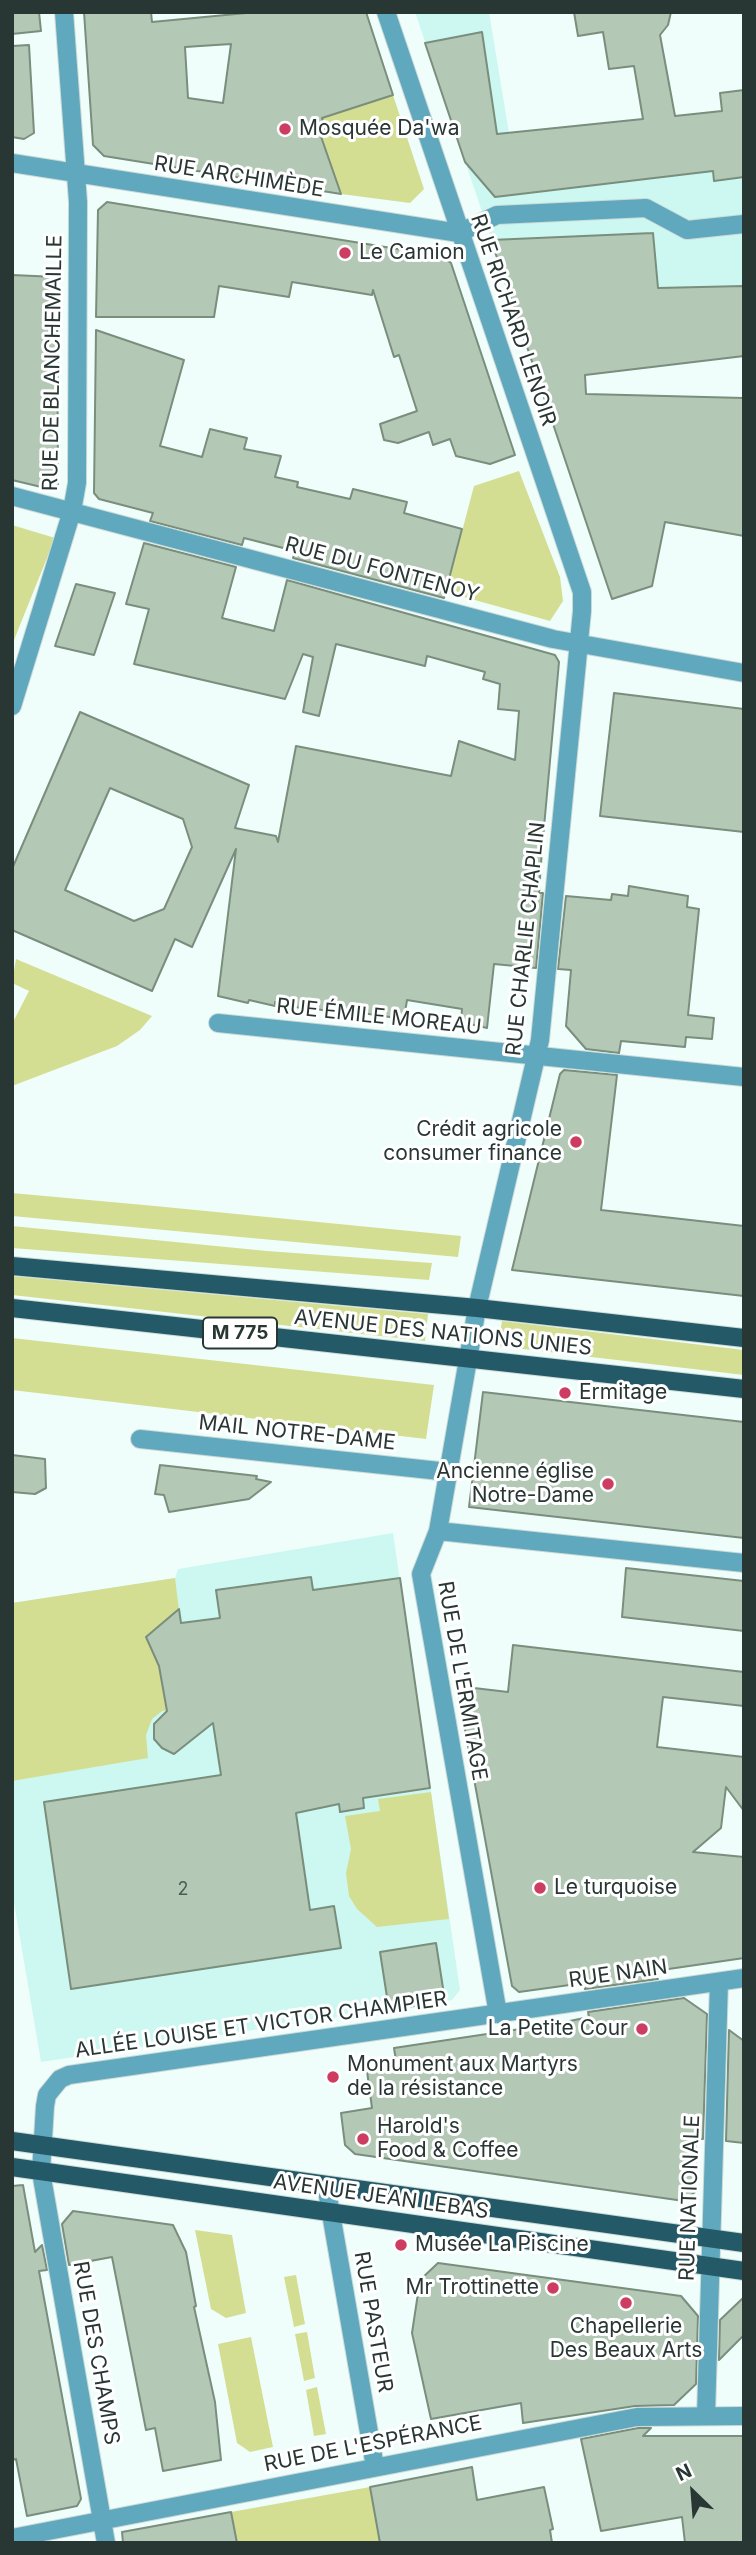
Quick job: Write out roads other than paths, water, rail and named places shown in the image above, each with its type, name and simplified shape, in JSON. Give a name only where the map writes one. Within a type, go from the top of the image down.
[{"type":"main road","name":"AVENUE DES NATIONS UNIES","points":[[12,1266],[477,1308],[744,1338]]},
{"type":"main road","name":"AVENUE DES NATIONS UNIES","points":[[12,1308],[744,1389]]},
{"type":"main road","name":"AVENUE JEAN LEBAS","points":[[12,2141],[744,2243]]},
{"type":"main road","name":"AVENUE JEAN LEBAS","points":[[12,2167],[744,2271]]},
{"type":"street","name":"RUE DE BLANCHEMAILLE","points":[[12,706],[72,511],[77,483],[76,175],[64,12]]},
{"type":"street","name":"RUE RICHARD LENOIR","points":[[386,12],[459,233],[578,574],[582,611],[579,644]]},
{"type":"street","name":"RUE ARCHIMÈDE","points":[[12,163],[459,233]]},
{"type":"street","points":[[459,233],[497,215],[646,208],[687,230],[744,224]]},
{"type":"street","name":"RUE DU FONTENOY","points":[[12,496],[579,644],[744,673]]},
{"type":"street","name":"RUE CHARLIE CHAPLIN","points":[[467,1358],[537,1057],[579,644]]},
{"type":"street","name":"RUE ÉMILE MOREAU","points":[[218,1023],[744,1077]]},
{"type":"street","name":"RUE DE L'ERMITAGE","points":[[467,1358],[439,1531],[421,1574],[421,1590],[498,2014]]},
{"type":"street","name":"MAIL NOTRE-DAME","points":[[140,1439],[449,1472]]},
{"type":"street","points":[[439,1531],[744,1563]]},
{"type":"street","name":"RUE NAIN","points":[[498,2014],[744,1978]]},
{"type":"street","name":"RUE NATIONALE","points":[[706,2415],[719,1982]]},
{"type":"street","name":"ALLÉE LOUISE ET VICTOR CHAMPIER","points":[[41,2172],[47,2095],[60,2079],[69,2075],[498,2014]]},
{"type":"street","name":"RUE DES CHAMPS","points":[[41,2172],[106,2543]]},
{"type":"street","name":"RUE PASTEUR","points":[[326,2185],[375,2467]]},
{"type":"street","name":"RUE DE L'ESPÉRANCE","points":[[12,2538],[637,2417],[744,2416]]},
{"type":"place","name":"Mosquée Da'wa","points":[[285,129]]},
{"type":"place","name":"Le Camion","points":[[345,253]]},
{"type":"place","name":"Crédit agricole consumer finance","points":[[576,1142]]},
{"type":"place","name":"Ermitage","points":[[565,1393]]},
{"type":"place","name":"Ancienne église Notre-Dame","points":[[608,1484]]},
{"type":"place","name":"Le turquoise","points":[[540,1888]]},
{"type":"place","name":"La Petite Cour","points":[[642,2029]]},
{"type":"place","name":"Monument aux Martyrs de la résistance","points":[[333,2077]]},
{"type":"place","name":"Harold's Food & Coffee","points":[[363,2139]]},
{"type":"place","name":"Musée La Piscine","points":[[401,2245]]},
{"type":"place","name":"Mr Trottinette","points":[[553,2288]]},
{"type":"place","name":"Chapellerie Des Beaux Arts","points":[[626,2303]]}]
